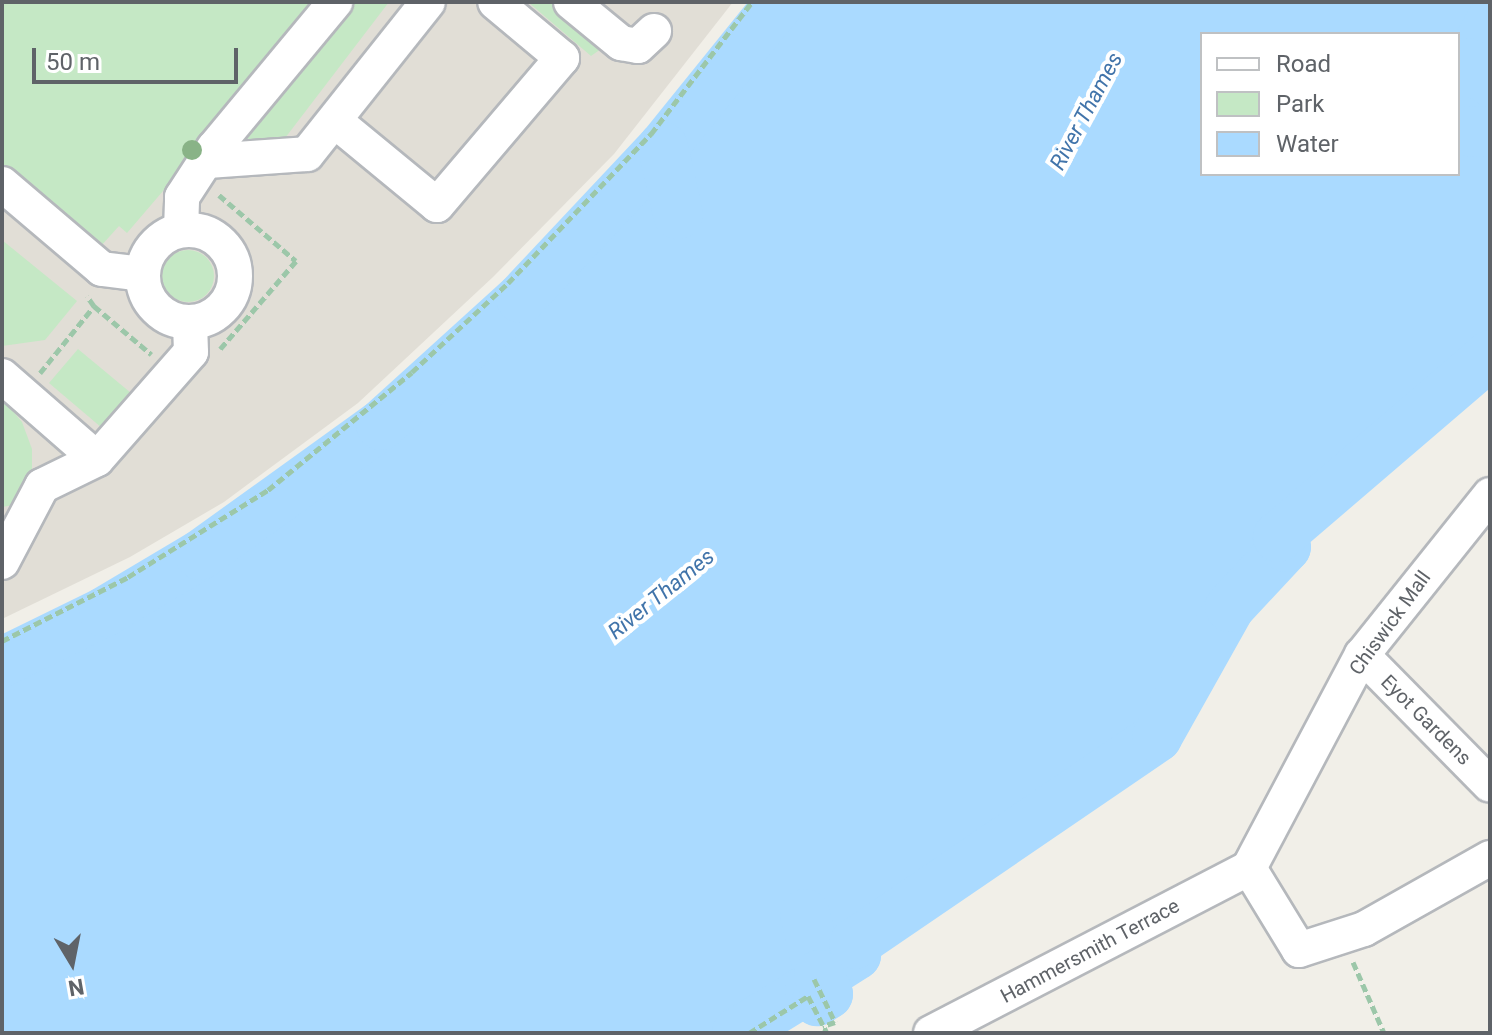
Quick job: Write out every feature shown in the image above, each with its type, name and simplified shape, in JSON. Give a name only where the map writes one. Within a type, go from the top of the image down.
[{"type":"street","points":[[181,230],[182,197],[207,161],[335,2]]},
{"type":"street","points":[[207,161],[307,154],[428,2]]},
{"type":"street","points":[[335,121],[437,205],[562,58],[495,2]]},
{"type":"street","points":[[571,2],[621,43],[638,46],[654,31]]},
{"type":"street","points":[[2,184],[102,269],[142,274]]},
{"type":"street","points":[[196,229],[223,243],[236,270],[234,286],[219,312],[190,322],[175,320],[150,303],[142,274],[153,245],[181,230],[196,229]]},
{"type":"street","points":[[2,562],[42,486],[97,459],[191,352],[190,322]]},
{"type":"street","points":[[2,376],[97,459]]},
{"type":"street","name":"Chiswick Mall","points":[[1249,868],[1280,817],[1362,655],[1490,495]]},
{"type":"street","name":"Eyot Gardens","points":[[1362,655],[1490,785]]},
{"type":"street","points":[[1249,868],[1299,950],[1333,942],[1490,858]]},
{"type":"street","name":"Hammersmith Terrace","points":[[931,1033],[1249,868]]},
{"type":"path","points":[[2,641],[128,577],[268,490],[412,372],[508,283],[651,134],[752,2]]},
{"type":"path","points":[[36,378],[94,306],[80,285]]},
{"type":"path","points":[[1333,942],[1384,1033]]},
{"type":"path","points":[[814,979],[835,1022],[823,1026]]},
{"type":"path","points":[[749,1033],[808,996],[827,1033]]},
{"type":"shaded area","points":[[2,2],[733,2],[614,154],[493,277],[358,403],[224,502],[130,557],[2,619]]},
{"type":"green space","points":[[2,2],[325,2],[127,233],[119,226],[100,247],[2,168]]},
{"type":"green space","points":[[343,2],[389,2],[279,146],[221,149]]},
{"type":"green space","points":[[528,2],[557,2],[608,44],[591,56]]},
{"type":"green space","points":[[1490,23],[1490,132],[1466,131],[1461,103],[1468,63]]},
{"type":"green space","points":[[2,240],[77,301],[45,340],[2,346]]},
{"type":"green space","points":[[188,250],[206,258],[214,276],[206,294],[188,302],[170,294],[162,276],[170,258]]},
{"type":"green space","points":[[78,349],[131,393],[102,428],[49,383]]},
{"type":"green space","points":[[2,398],[22,422],[32,449],[32,483],[14,505],[2,507]]},
{"type":"water","name":"River Thames","points":[[780,2],[1490,2],[1490,23],[1468,63],[1461,121],[1466,131],[1490,132],[1490,355],[1278,537],[1286,547],[1230,607],[1157,737],[855,944],[856,955],[820,978],[828,994],[817,1001],[810,988],[737,1033],[2,1033],[2,662],[104,612],[200,555],[295,490],[436,380],[663,147]]},
{"type":"waterway","points":[[670,180],[663,147],[780,2]]},
{"type":"waterway","points":[[1490,23],[1468,63],[1461,121],[1466,131],[1490,132]]},
{"type":"waterway","points":[[2,662],[104,612],[200,555],[381,425],[521,298],[663,147],[678,214]]},
{"type":"waterway","points":[[805,914],[820,978],[856,955],[854,944],[1157,737],[1230,607],[1286,547],[1278,537],[1490,355]]},
{"type":"waterway","points":[[737,1033],[810,988],[817,1001],[828,994],[819,975]]}]
